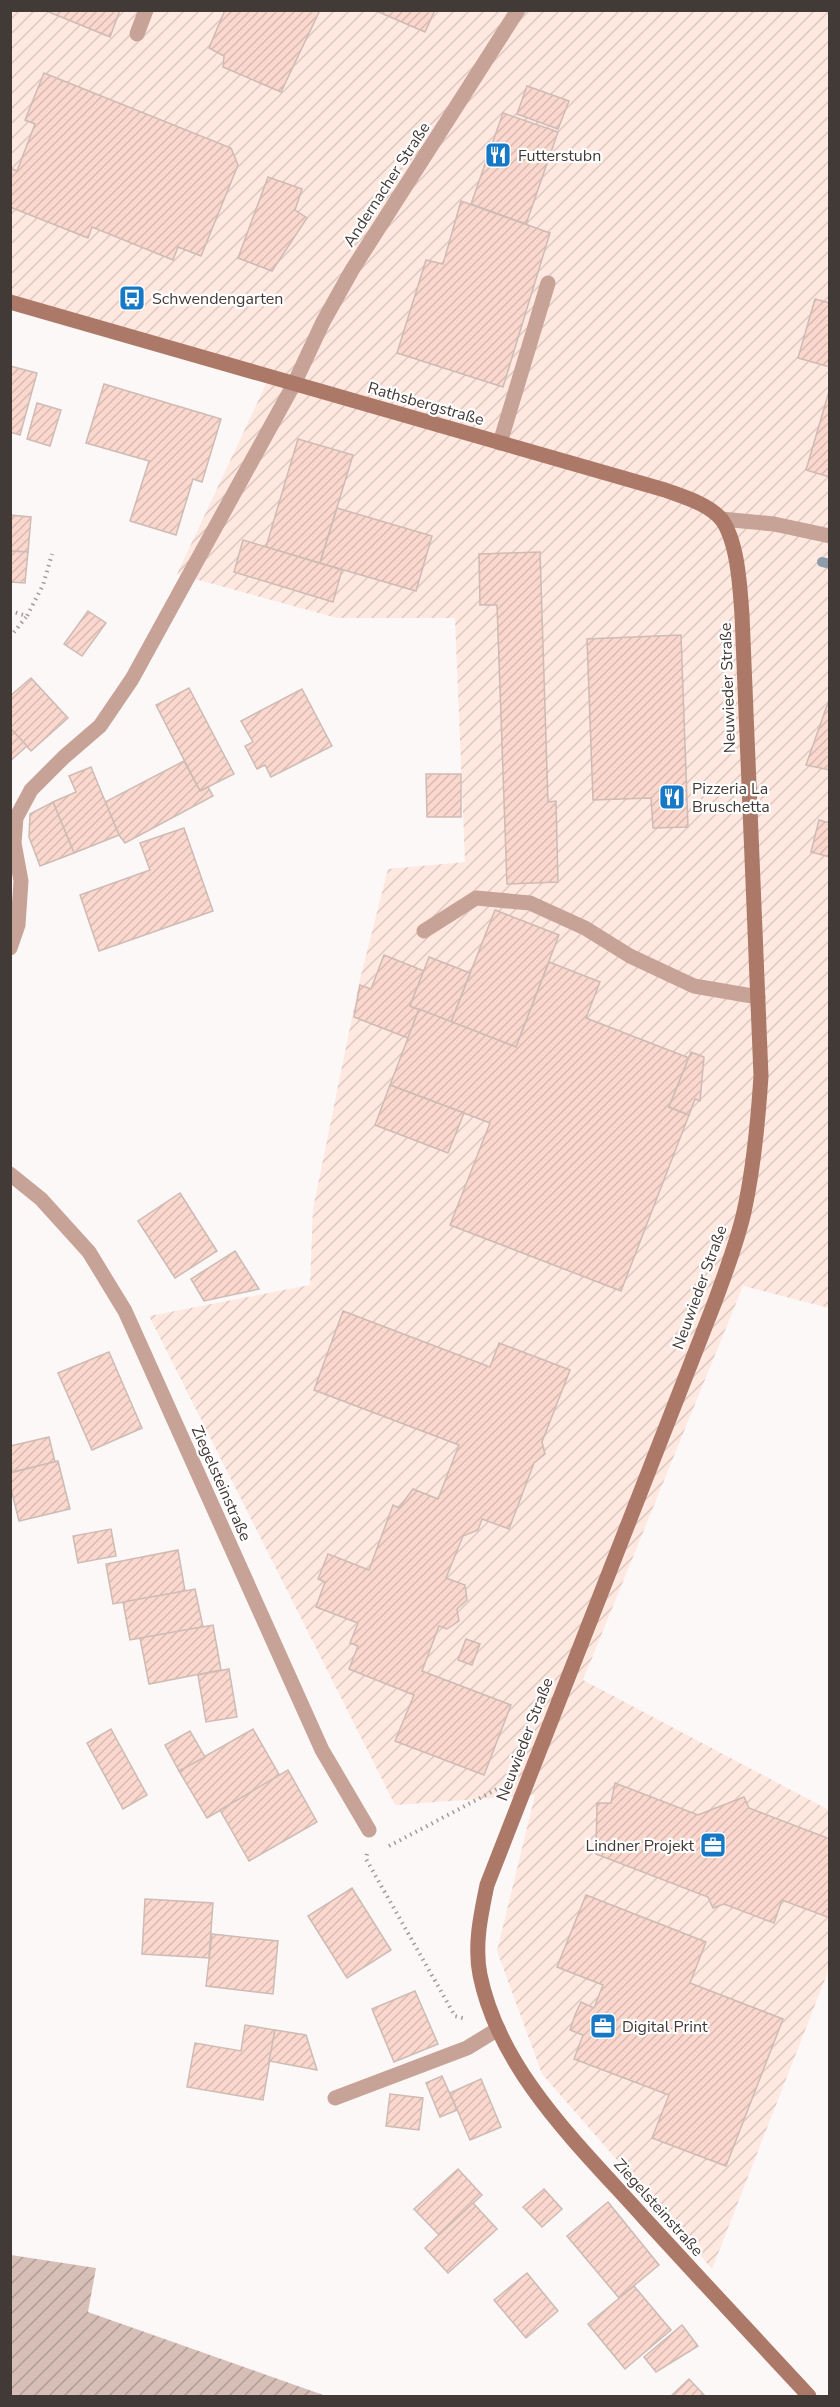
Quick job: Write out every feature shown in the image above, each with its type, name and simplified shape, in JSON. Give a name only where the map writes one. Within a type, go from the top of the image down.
[{"type":"street","points":[[137,34],[146,10]]},
{"type":"street","name":"Andernacher Straße","points":[[294,384],[323,322],[352,270],[518,10]]},
{"type":"street","points":[[500,443],[549,283]]},
{"type":"street","name":"Rathsbergstraße","points":[[10,302],[684,496],[702,504],[721,519]]},
{"type":"street","points":[[10,948],[18,925],[21,881],[14,843],[16,818],[31,790],[100,726],[132,679],[294,384]]},
{"type":"street","points":[[721,519],[774,524],[830,536]]},
{"type":"street","name":"Neuwieder Straße","points":[[498,2029],[480,1974],[478,1933],[487,1885],[714,1304],[738,1234],[752,1174],[758,1132],[761,1076],[742,615],[733,551],[721,519]]},
{"type":"street","points":[[424,931],[476,898],[530,903],[585,928],[630,956],[694,986],[758,997]]},
{"type":"street","name":"Ziegelsteinstraße","points":[[10,1174],[41,1199],[89,1252],[125,1311],[322,1750],[369,1830]]},
{"type":"street","points":[[335,2098],[467,2048],[498,2029]]},
{"type":"street","name":"Ziegelsteinstraße","points":[[498,2029],[543,2103],[809,2397]]},
{"type":"path","points":[[10,637],[27,616],[43,585],[52,554]]},
{"type":"path","points":[[10,611],[27,616]]},
{"type":"path","points":[[385,1848],[496,1787],[523,1793]]},
{"type":"path","points":[[369,1830],[366,1859],[455,2016],[498,2029]]},
{"type":"path","points":[[366,1859],[376,1854]]},
{"type":"shaded area","points":[[10,11],[829,11],[829,1308],[743,1286],[583,1680],[829,1810],[829,1969],[712,2269],[542,2074],[497,1951],[535,1795],[395,1805],[149,1316],[310,1285],[313,1209],[359,983],[388,869],[465,862],[455,618],[337,618],[177,574],[267,382],[11,309]]},
{"type":"shaded area","points":[[11,2255],[96,2268],[88,2312],[326,2396],[11,2396]]},
{"type":"building","points":[[44,10],[120,10],[110,37]]},
{"type":"building","points":[[225,10],[320,10],[281,92],[223,67],[224,56],[209,48]]},
{"type":"building","points":[[374,10],[435,10],[425,32]]},
{"type":"building","points":[[44,73],[231,148],[238,165],[201,256],[178,247],[173,260],[92,227],[88,238],[10,207],[10,168],[17,171],[35,124],[25,120]]},
{"type":"building","points":[[527,86],[569,101],[558,129],[517,114]]},
{"type":"building","points":[[503,113],[558,132],[526,224],[471,204]]},
{"type":"building","points":[[268,177],[302,189],[295,210],[307,218],[272,271],[238,258]]},
{"type":"building","points":[[461,201],[550,233],[503,387],[397,353],[426,260],[443,264]]},
{"type":"building","points":[[815,299],[830,303],[830,367],[798,358]]},
{"type":"building","points":[[10,366],[37,373],[20,435],[10,432]]},
{"type":"building","points":[[104,384],[221,419],[202,482],[193,479],[176,535],[130,521],[149,461],[86,443]]},
{"type":"building","points":[[830,388],[830,477],[806,470]]},
{"type":"building","points":[[37,403],[61,410],[50,446],[27,439]]},
{"type":"building","points":[[298,439],[353,455],[320,563],[266,547]]},
{"type":"building","points":[[337,508],[432,536],[416,591],[320,563]]},
{"type":"building","points":[[10,515],[31,517],[28,552],[10,551]]},
{"type":"building","points":[[243,540],[342,570],[333,602],[234,572]]},
{"type":"building","points":[[10,551],[28,552],[25,583],[10,582]]},
{"type":"building","points":[[540,552],[548,802],[556,801],[558,882],[507,884],[497,605],[480,605],[479,554]]},
{"type":"building","points":[[88,611],[106,623],[82,656],[64,644]]},
{"type":"building","points":[[681,635],[688,827],[653,828],[651,798],[593,800],[587,639]]},
{"type":"building","points":[[31,678],[68,718],[31,751],[10,728],[10,696]]},
{"type":"building","points":[[189,688],[234,774],[200,791],[156,705]]},
{"type":"building","points":[[302,689],[332,746],[271,777],[265,765],[257,769],[245,746],[253,742],[241,721]]},
{"type":"building","points":[[830,697],[830,770],[806,765]]},
{"type":"building","points":[[10,728],[27,746],[10,761]]},
{"type":"building","points":[[184,761],[200,791],[208,787],[213,796],[125,843],[119,835],[105,802]]},
{"type":"building","points":[[91,767],[119,835],[74,853],[53,802],[76,792],[69,776]]},
{"type":"building","points":[[426,774],[461,774],[461,817],[427,817]]},
{"type":"building","points":[[53,802],[74,853],[40,866],[29,837],[30,814]]},
{"type":"building","points":[[819,820],[830,823],[830,857],[811,852]]},
{"type":"building","points":[[184,828],[213,911],[99,951],[80,895],[150,870],[140,843]]},
{"type":"building","points":[[495,910],[559,935],[516,1047],[451,1022]]},
{"type":"building","points":[[384,955],[424,971],[410,1006],[419,1009],[408,1038],[354,1017],[360,985],[371,989]]},
{"type":"building","points":[[429,957],[470,973],[451,1022],[410,1006]]},
{"type":"building","points":[[549,962],[600,982],[586,1018],[689,1058],[669,1107],[689,1115],[621,1291],[450,1225],[490,1123],[390,1085],[419,1009],[516,1047]]},
{"type":"building","points":[[691,1052],[704,1057],[700,1101],[695,1099],[689,1115],[669,1107]]},
{"type":"building","points":[[390,1085],[464,1113],[448,1153],[375,1125]]},
{"type":"building","points":[[180,1193],[217,1251],[175,1278],[138,1221]]},
{"type":"building","points":[[235,1251],[259,1289],[204,1301],[191,1279]]},
{"type":"building","points":[[343,1311],[490,1367],[499,1343],[570,1370],[542,1442],[545,1454],[534,1463],[509,1529],[482,1519],[478,1530],[463,1536],[446,1578],[465,1585],[467,1600],[457,1609],[459,1621],[447,1629],[439,1626],[422,1671],[511,1705],[484,1775],[395,1741],[414,1695],[349,1669],[358,1646],[350,1643],[358,1623],[316,1607],[325,1582],[318,1579],[328,1554],[369,1570],[393,1505],[399,1508],[413,1489],[438,1499],[459,1445],[314,1390]]},
{"type":"building","points":[[109,1352],[142,1428],[92,1450],[58,1373]]},
{"type":"building","points":[[49,1437],[55,1462],[12,1472],[10,1446]]},
{"type":"building","points":[[58,1461],[70,1509],[19,1521],[10,1485],[10,1473]]},
{"type":"building","points":[[111,1529],[116,1556],[78,1563],[73,1536]]},
{"type":"building","points":[[178,1550],[185,1591],[113,1604],[106,1564]]},
{"type":"building","points":[[195,1589],[203,1627],[130,1640],[123,1602]]},
{"type":"building","points":[[213,1625],[221,1670],[149,1684],[140,1638]]},
{"type":"building","points":[[466,1639],[480,1644],[472,1665],[458,1660]]},
{"type":"building","points":[[229,1669],[237,1717],[206,1722],[198,1675]]},
{"type":"building","points":[[111,1729],[147,1795],[123,1809],[87,1743]]},
{"type":"building","points":[[253,1729],[280,1776],[207,1818],[179,1771]]},
{"type":"building","points":[[190,1731],[205,1757],[179,1771],[165,1745]]},
{"type":"building","points":[[288,1770],[317,1822],[249,1861],[220,1810]]},
{"type":"building","points":[[615,1783],[698,1815],[744,1797],[749,1808],[830,1839],[830,1918],[782,1900],[774,1923],[724,1904],[713,1908],[708,1897],[596,1854],[597,1803],[611,1803]]},
{"type":"building","points":[[352,1888],[391,1950],[347,1978],[308,1916]]},
{"type":"building","points":[[586,1895],[706,1942],[690,1983],[783,2019],[726,2166],[652,2138],[669,2095],[574,2059],[583,2035],[570,2030],[575,2015],[581,2002],[594,2008],[603,1985],[557,1967]]},
{"type":"building","points":[[145,1899],[213,1903],[209,1958],[142,1954]]},
{"type":"building","points":[[212,1934],[278,1941],[273,1994],[206,1986]]},
{"type":"building","points":[[415,1991],[438,2044],[394,2062],[372,2009]]},
{"type":"building","points":[[245,2025],[275,2030],[263,2100],[187,2087],[195,2043],[241,2051]]},
{"type":"building","points":[[275,2030],[306,2035],[317,2070],[269,2061]]},
{"type":"building","points":[[442,2076],[457,2110],[440,2117],[426,2083]]},
{"type":"building","points":[[481,2079],[501,2127],[470,2140],[450,2093]]},
{"type":"building","points":[[390,2094],[423,2098],[419,2130],[386,2126]]},
{"type":"building","points":[[458,2169],[482,2195],[439,2235],[414,2209]]},
{"type":"building","points":[[544,2189],[562,2209],[542,2227],[523,2207]]},
{"type":"building","points":[[608,2202],[659,2265],[619,2298],[567,2236]]},
{"type":"building","points":[[473,2203],[497,2229],[448,2273],[425,2248]]},
{"type":"building","points":[[527,2273],[558,2311],[526,2338],[494,2300]]},
{"type":"building","points":[[634,2286],[671,2330],[625,2369],[588,2324]]},
{"type":"building","points":[[682,2325],[698,2346],[656,2372],[644,2357]]},
{"type":"building","points":[[689,2379],[705,2396],[671,2396]]},
{"type":"waterway","points":[[822,562],[830,564]]},
{"type":"place","name":"Futterstubn","points":[[498,155]]},
{"type":"place","name":"Schwendengarten","points":[[132,298]]},
{"type":"place","name":"Pizzeria La Bruschetta","points":[[672,797]]},
{"type":"place","name":"Lindner Projekt","points":[[713,1845]]},
{"type":"place","name":"Digital Print","points":[[603,2026]]}]
